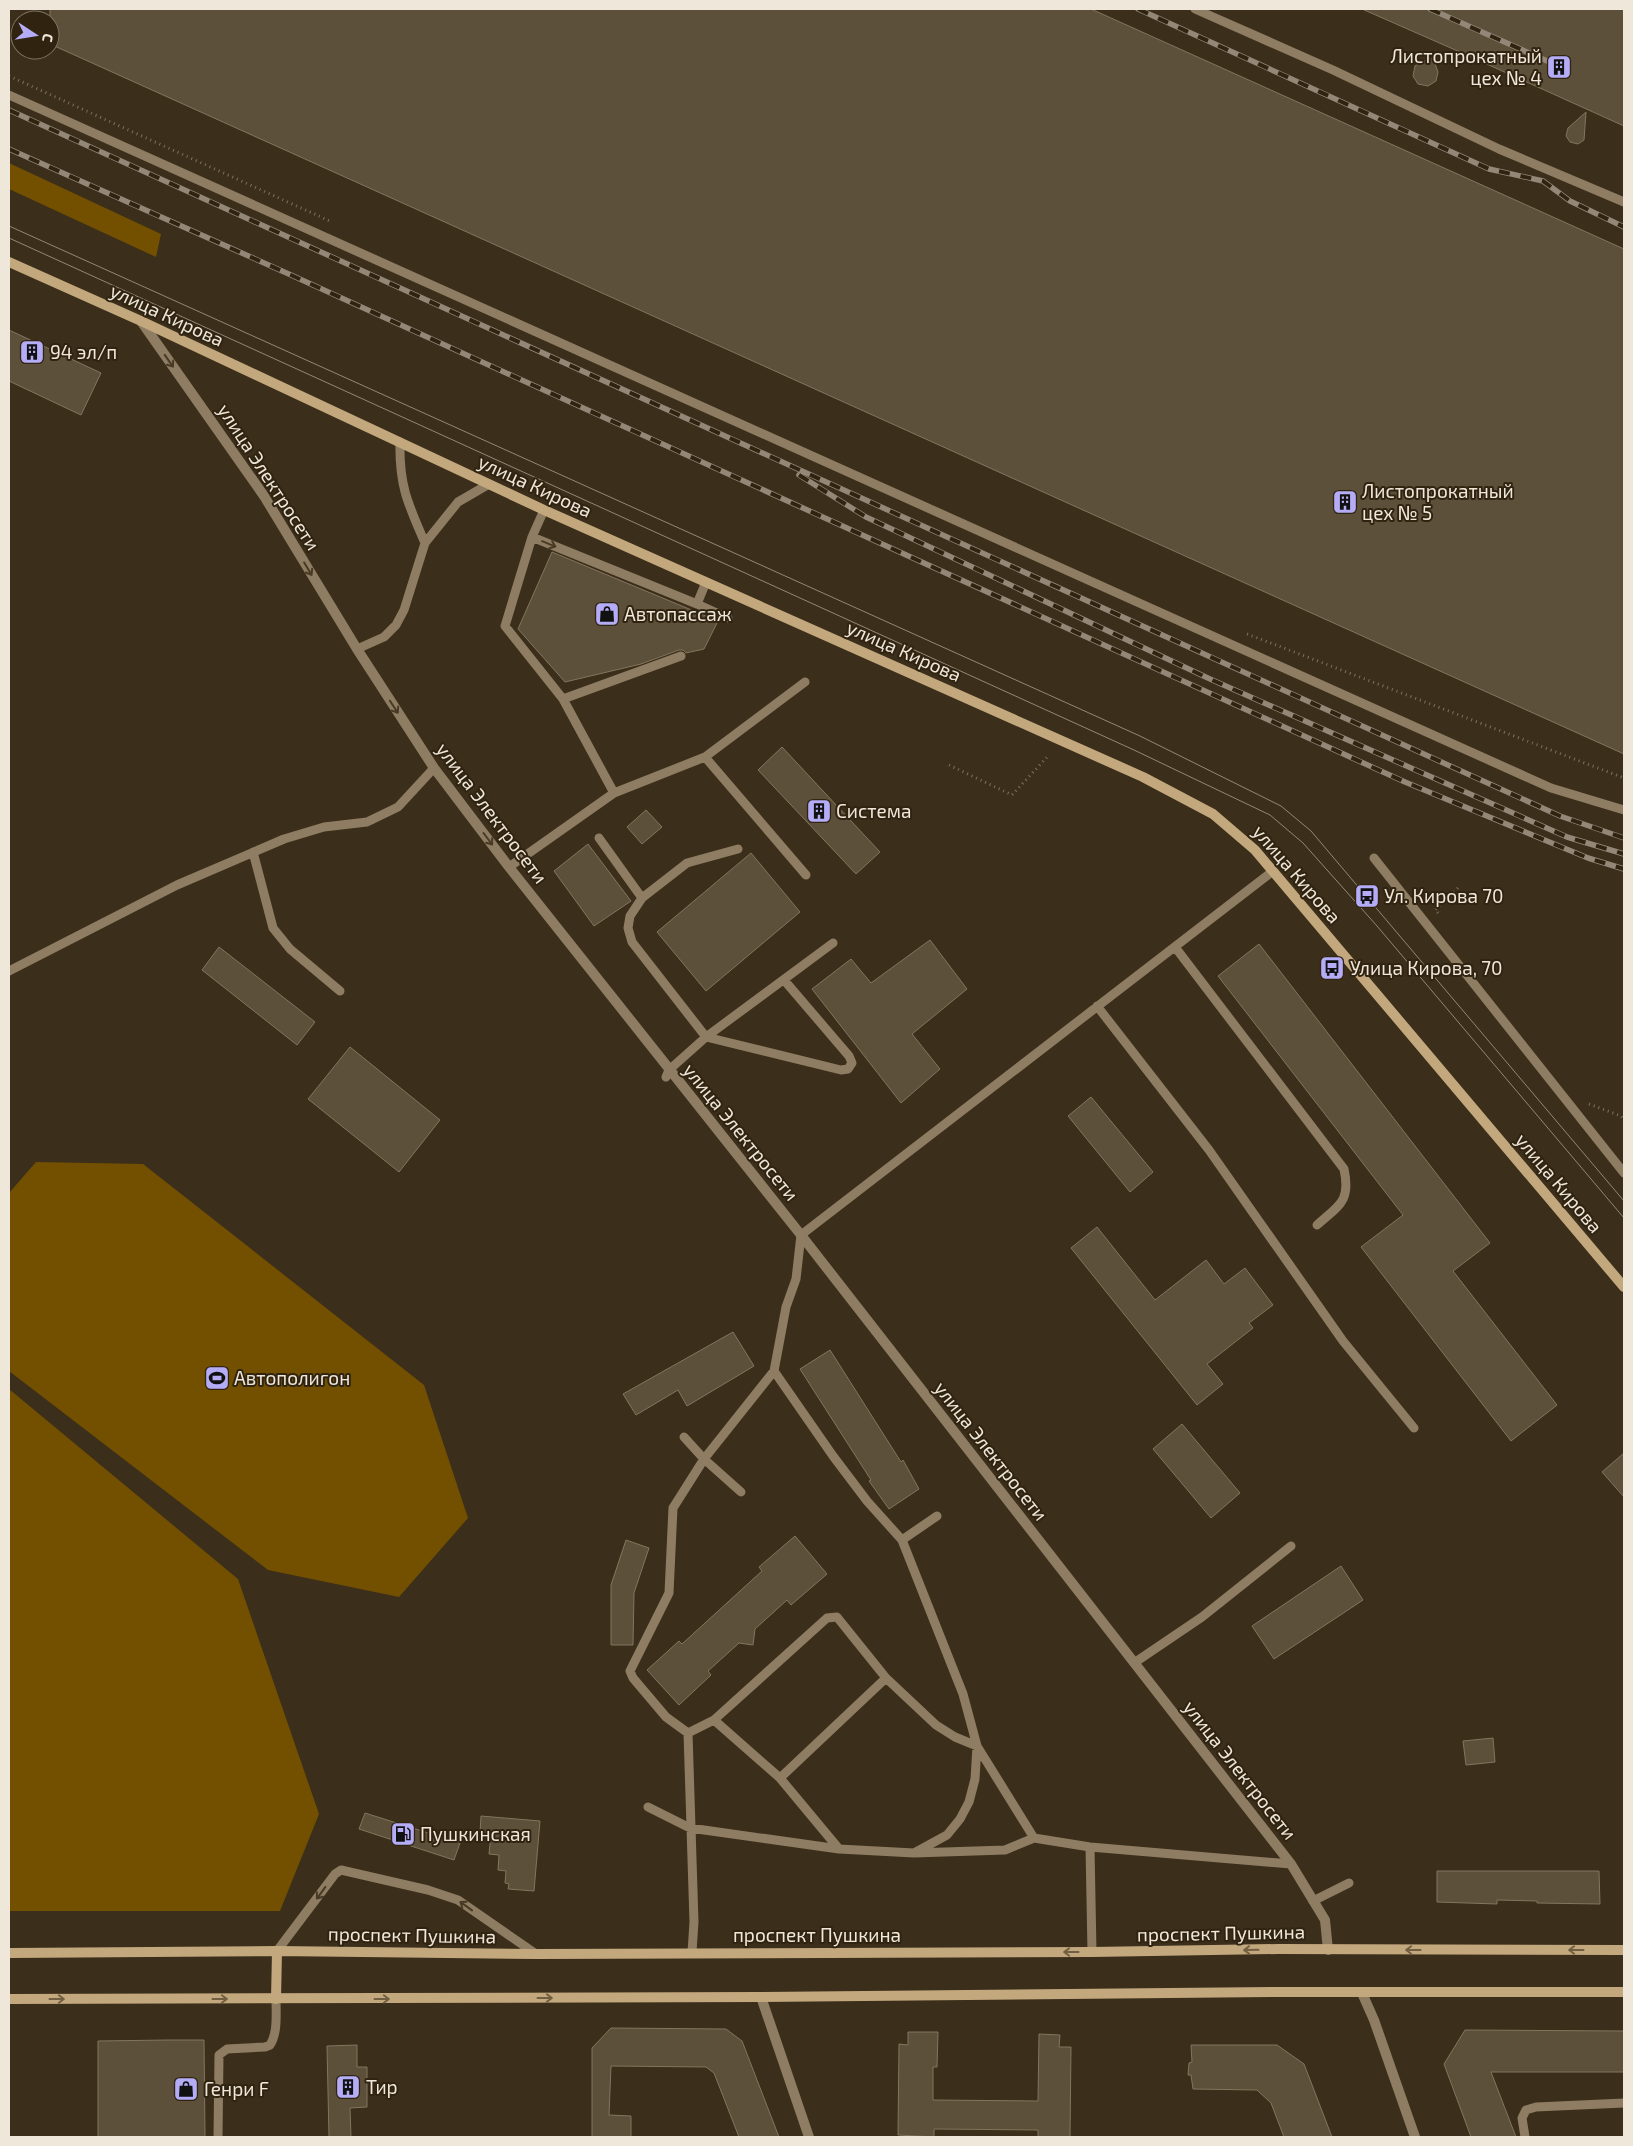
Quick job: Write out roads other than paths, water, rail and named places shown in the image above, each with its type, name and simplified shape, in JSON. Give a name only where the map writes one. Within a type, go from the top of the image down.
[{"type":"main road","name":"улица Кирова","points":[[9,262],[141,321],[544,510],[1176,793],[1212,814],[1238,833],[1255,850],[1624,1287]]},
{"type":"main road","name":"проспект Пушкина","points":[[9,1953],[277,1951],[536,1954],[1624,1950]]},
{"type":"main road","points":[[276,1999],[277,1951]]},
{"type":"main road","points":[[9,1999],[762,1997],[1260,1992],[1624,1992]]},
{"type":"street","name":"улица Электросети","points":[[141,321],[264,496],[357,649],[434,768],[667,1074],[801,1235],[1291,1864],[1325,1920],[1328,1950]]},
{"type":"street","points":[[1362,1993],[1374,2020],[1415,2137]]},
{"type":"street","points":[[762,1997],[809,2137]]},
{"type":"lane","points":[[1195,9],[1333,70],[1499,149],[1624,202]]},
{"type":"lane","points":[[9,95],[1551,788],[1624,810]]},
{"type":"lane","points":[[400,442],[400,468],[405,498],[425,542]]},
{"type":"lane","points":[[357,649],[384,637],[396,625],[404,610],[425,542],[458,502],[489,484]]},
{"type":"lane","points":[[544,510],[532,538],[505,626],[563,699],[614,793]]},
{"type":"lane","points":[[532,538],[728,618]]},
{"type":"lane","points":[[697,604],[706,582]]},
{"type":"lane","points":[[563,699],[681,656]]},
{"type":"lane","points":[[509,867],[614,793],[705,756],[804,682]]},
{"type":"lane","points":[[705,756],[806,875]]},
{"type":"lane","points":[[9,970],[177,885],[284,839],[324,827],[367,822],[398,807],[434,768]]},
{"type":"lane","points":[[599,838],[642,898]]},
{"type":"lane","points":[[738,849],[687,863],[642,898],[630,916],[628,928],[632,942],[706,1037],[841,1070],[848,1069],[852,1063],[849,1056],[784,980]]},
{"type":"lane","points":[[253,852],[273,928],[290,949],[340,991]]},
{"type":"lane","points":[[1374,858],[1624,1173]]},
{"type":"lane","points":[[688,1732],[666,1717],[633,1678],[630,1671],[669,1593],[673,1508],[704,1459],[774,1370],[786,1307],[796,1279],[801,1235],[1273,871]]},
{"type":"lane","points":[[667,1074],[706,1037],[833,943]]},
{"type":"lane","points":[[1174,947],[1344,1169],[1347,1185],[1343,1202],[1317,1225]]},
{"type":"lane","points":[[1097,1006],[1210,1150],[1343,1341],[1414,1428]]},
{"type":"lane","points":[[774,1370],[833,1456],[867,1501],[902,1540],[963,1694],[977,1746],[1034,1838]]},
{"type":"lane","points":[[684,1437],[704,1459],[741,1492]]},
{"type":"lane","points":[[902,1540],[937,1516]]},
{"type":"lane","points":[[1134,1663],[1202,1617],[1291,1546]]},
{"type":"lane","points":[[688,1732],[714,1720],[830,1617],[840,1620],[886,1678],[936,1725],[955,1737],[977,1746]]},
{"type":"lane","points":[[780,1778],[886,1678]]},
{"type":"lane","points":[[714,1720],[780,1778],[838,1849]]},
{"type":"lane","points":[[688,1732],[694,1922],[692,1952]]},
{"type":"lane","points":[[914,1853],[947,1835],[960,1819],[969,1802],[973,1786],[977,1746]]},
{"type":"lane","points":[[648,1807],[690,1828],[838,1849],[914,1853],[1005,1850],[1034,1838],[1090,1847],[1291,1864]]},
{"type":"lane","points":[[1090,1847],[1092,1952]]},
{"type":"lane","points":[[277,1951],[335,1874],[341,1870],[428,1890],[458,1900],[536,1954]]},
{"type":"lane","points":[[1313,1901],[1349,1883]]},
{"type":"lane","points":[[218,2137],[219,2054],[227,2049],[270,2045],[273,2040],[276,1999]]},
{"type":"lane","points":[[1524,2137],[1522,2118],[1526,2110],[1536,2107],[1624,2103]]},
{"type":"tram line","points":[[9,226],[1140,736],[1281,806],[1311,831],[1624,1201]]},
{"type":"tram line","points":[[9,238],[1134,750],[1270,815],[1303,843],[1377,926],[1624,1218]]},
{"type":"railway","points":[[1138,9],[1489,169],[1543,181],[1570,201],[1624,227]]},
{"type":"railway","points":[[1430,9],[1563,68]]},
{"type":"railway","points":[[9,110],[1560,816],[1624,838]]},
{"type":"railway","points":[[9,149],[291,275],[1405,782],[1588,858],[1624,869]]},
{"type":"railway","points":[[799,475],[866,517],[1210,679],[1567,837],[1624,854]]},
{"type":"place","name":"Листопрокатный цех № 4","points":[[1559,67]]},
{"type":"place","name":"94 эл/п","points":[[32,352]]},
{"type":"place","name":"Листопрокатный цех № 5","points":[[1345,502]]},
{"type":"place","name":"Автопассаж","points":[[607,614]]},
{"type":"place","name":"Система","points":[[819,811]]},
{"type":"place","name":"Ул. Кирова 70","points":[[1367,896]]},
{"type":"place","name":"Улица Кирова, 70","points":[[1332,968]]},
{"type":"place","name":"Автополигон","points":[[217,1378]]},
{"type":"place","name":"Пушкинская","points":[[403,1834]]},
{"type":"place","name":"Тир","points":[[348,2087]]},
{"type":"place","name":"Генри F","points":[[186,2089]]}]
